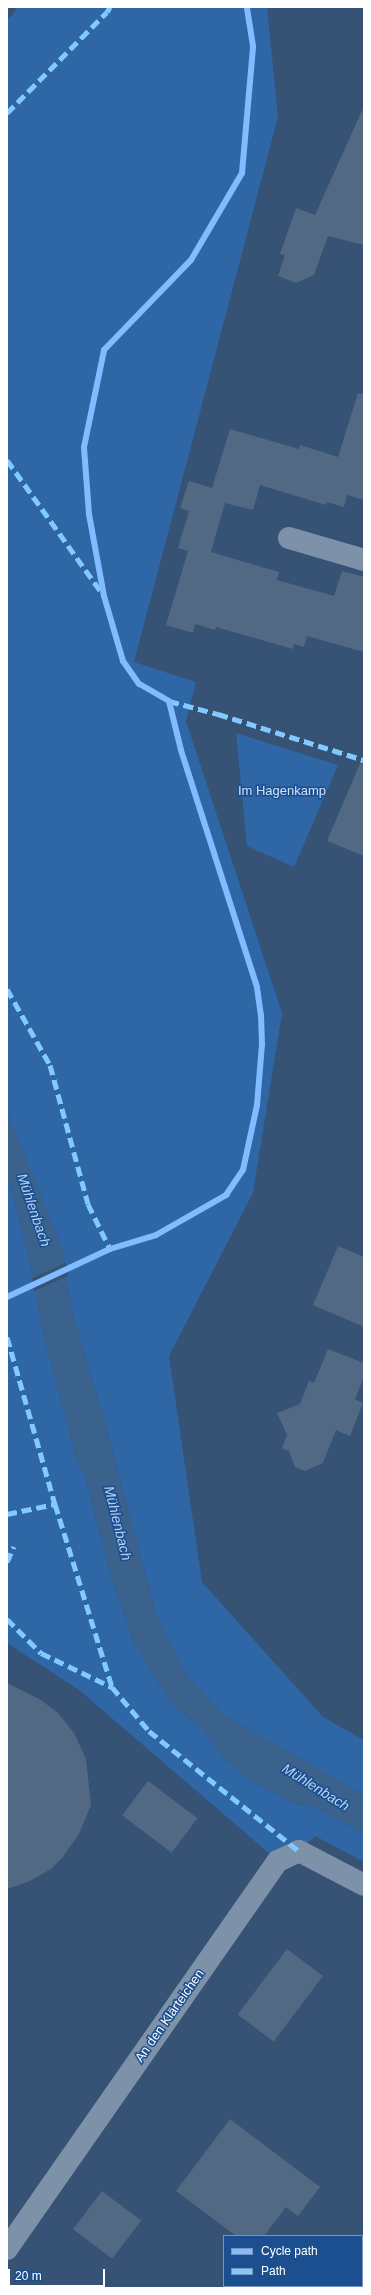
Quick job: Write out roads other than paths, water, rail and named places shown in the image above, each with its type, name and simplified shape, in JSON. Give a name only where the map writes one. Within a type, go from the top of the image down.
[{"type":"street","points":[[289,538],[364,560]]},
{"type":"street","name":"An den Klärteichen","points":[[7,2249],[278,1861],[299,1851],[364,1885]]},
{"type":"water","name":"Mühlenbach","points":[[7,1111],[63,1252],[71,1308],[106,1427],[156,1615],[185,1673],[223,1715],[364,1795],[364,1833],[308,1804],[297,1805],[251,1780],[223,1758],[206,1733],[169,1700],[133,1640],[110,1573],[85,1475],[76,1457],[42,1327],[31,1265],[7,1172]]},
{"type":"park label","name":"Im Hagenkamp","points":[[282,791]]}]
